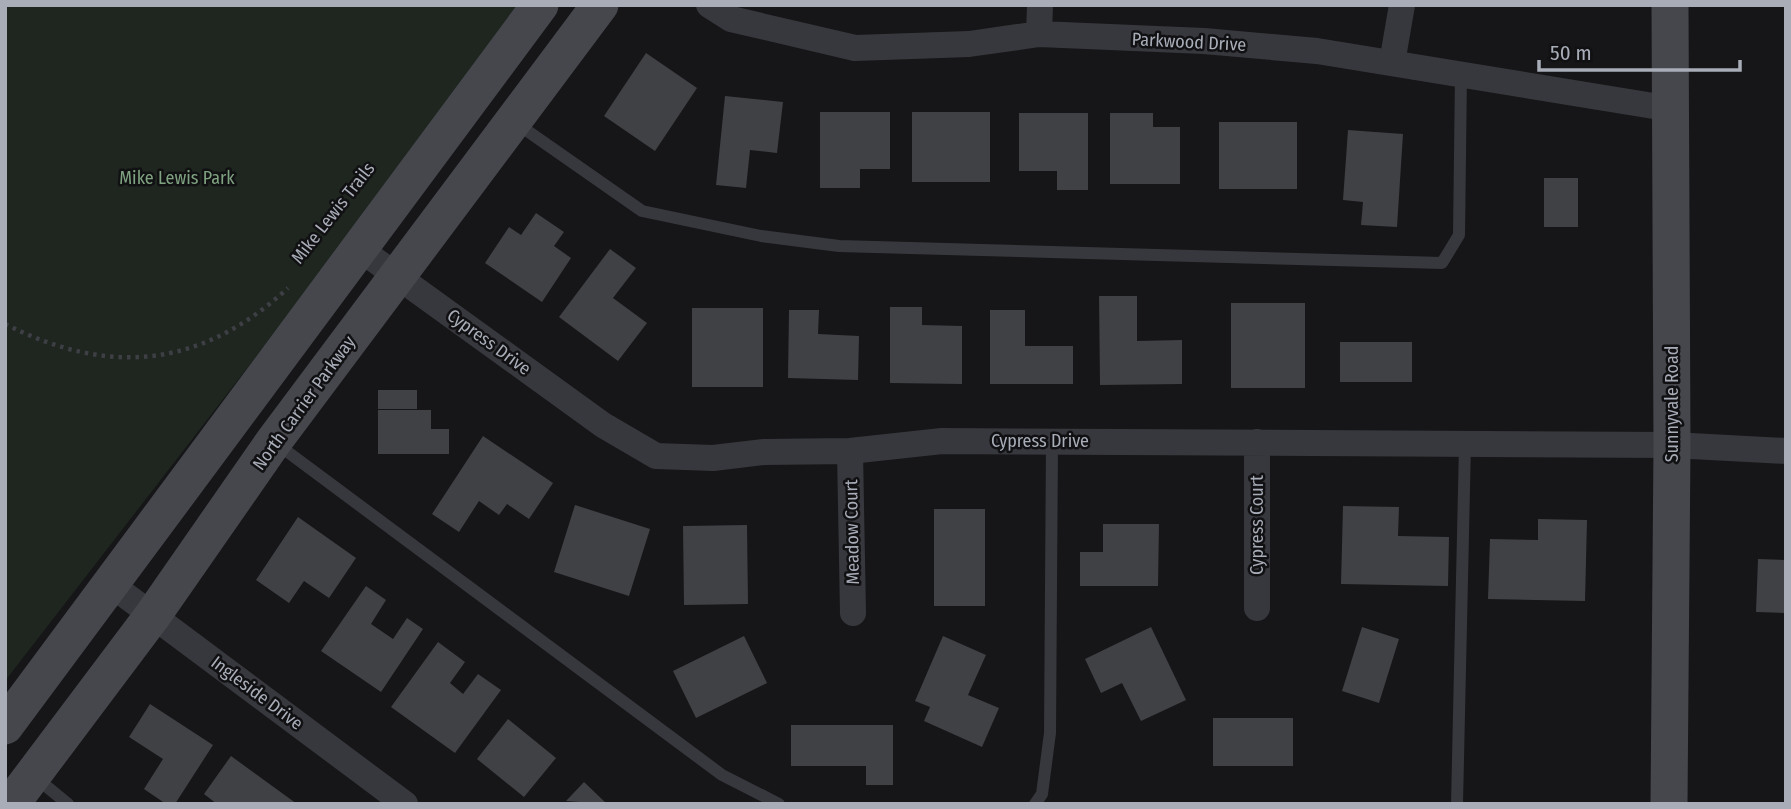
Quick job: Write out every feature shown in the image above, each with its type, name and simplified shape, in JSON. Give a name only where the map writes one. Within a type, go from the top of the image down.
[{"type":"main road","points":[[5,726],[109,583],[361,250],[540,5]]},
{"type":"main road","name":"North Carrier Parkway","points":[[22,790],[152,615],[274,442],[600,5]]},
{"type":"main road","name":"Sunnyvale Road","points":[[1669,804],[1672,445],[1670,5]]},
{"type":"street","name":"Parkwood Drive","points":[[709,5],[731,19],[855,48],[969,44],[1040,34],[1204,41],[1317,51],[1672,108]]},
{"type":"street","points":[[1040,5],[1040,34]]},
{"type":"street","points":[[1392,63],[1402,5]]},
{"type":"street","name":"Cypress Drive","points":[[361,250],[603,425],[656,456],[713,458],[764,452],[850,451],[942,442],[1672,445],[1786,451]]},
{"type":"street","name":"Cypress Court","points":[[1257,442],[1257,608]]},
{"type":"street","name":"Meadow Court","points":[[850,451],[853,613]]},
{"type":"street","name":"Ingleside Drive","points":[[109,583],[405,804]]},
{"type":"lane","points":[[514,122],[642,211],[761,236],[839,246],[1442,263],[1459,235],[1461,74]]},
{"type":"lane","points":[[274,442],[722,775],[779,804]]},
{"type":"lane","points":[[1035,804],[1042,793],[1050,733],[1052,442]]},
{"type":"lane","points":[[1457,804],[1465,444]]},
{"type":"lane","points":[[22,790],[68,804]]},
{"type":"path","name":"Mike Lewis Trails","points":[[5,324],[62,349],[105,356],[182,351],[213,341],[242,327],[298,280]]},
{"type":"green space","name":"Mike Lewis Park","points":[[5,5],[520,5],[344,243],[5,681]]},
{"type":"building","points":[[646,53],[697,88],[655,151],[604,116]]},
{"type":"building","points":[[725,96],[783,102],[777,153],[750,150],[746,188],[716,185]]},
{"type":"building","points":[[820,112],[890,112],[890,169],[860,169],[860,188],[820,188]]},
{"type":"building","points":[[912,112],[990,112],[990,182],[912,182]]},
{"type":"building","points":[[1019,113],[1088,113],[1088,190],[1057,190],[1057,171],[1019,171]]},
{"type":"building","points":[[1110,113],[1153,113],[1153,127],[1180,127],[1180,184],[1110,184]]},
{"type":"building","points":[[1219,122],[1297,122],[1297,189],[1219,189]]},
{"type":"building","points":[[1348,130],[1403,134],[1397,227],[1361,225],[1363,202],[1343,200]]},
{"type":"building","points":[[1544,178],[1578,178],[1578,227],[1544,227]]},
{"type":"building","points":[[536,213],[564,232],[554,246],[571,258],[542,302],[485,263],[509,227],[521,235]]},
{"type":"building","points":[[610,249],[636,268],[613,298],[647,323],[618,361],[559,317]]},
{"type":"building","points":[[1099,296],[1137,296],[1137,341],[1182,340],[1182,384],[1100,385]]},
{"type":"building","points":[[1231,303],[1305,303],[1305,388],[1231,388]]},
{"type":"building","points":[[890,307],[922,307],[922,325],[962,326],[962,384],[890,383]]},
{"type":"building","points":[[692,308],[763,308],[763,387],[692,387]]},
{"type":"building","points":[[789,310],[819,310],[818,334],[859,336],[858,380],[788,378]]},
{"type":"building","points":[[990,310],[1025,310],[1025,346],[1073,346],[1073,384],[990,384]]},
{"type":"building","points":[[1340,342],[1412,342],[1412,382],[1340,382]]},
{"type":"building","points":[[378,390],[417,390],[417,409],[378,409]]},
{"type":"building","points":[[378,410],[431,410],[431,429],[449,429],[449,454],[378,454]]},
{"type":"building","points":[[483,436],[553,483],[529,519],[507,504],[499,515],[479,501],[459,532],[432,514]]},
{"type":"building","points":[[575,505],[650,529],[629,596],[554,572]]},
{"type":"building","points":[[1343,506],[1399,507],[1398,536],[1449,537],[1448,586],[1341,584]]},
{"type":"building","points":[[934,509],[985,509],[985,606],[934,606]]},
{"type":"building","points":[[298,517],[356,558],[329,598],[304,581],[289,603],[256,580]]},
{"type":"building","points":[[1538,519],[1587,520],[1585,601],[1488,599],[1490,539],[1538,540]]},
{"type":"building","points":[[1103,524],[1159,524],[1158,586],[1080,586],[1080,552],[1103,552]]},
{"type":"building","points":[[747,525],[748,604],[684,605],[683,526]]},
{"type":"building","points":[[1758,559],[1786,560],[1786,613],[1756,612]]},
{"type":"building","points":[[366,586],[386,600],[371,624],[393,639],[407,618],[423,629],[381,692],[321,651]]},
{"type":"building","points":[[1151,627],[1186,700],[1141,721],[1122,683],[1101,693],[1085,659]]},
{"type":"building","points":[[1362,627],[1399,639],[1379,703],[1342,691]]},
{"type":"building","points":[[744,636],[767,683],[696,718],[673,671]]},
{"type":"building","points":[[943,636],[986,655],[968,695],[999,708],[982,747],[924,721],[930,707],[915,701]]},
{"type":"building","points":[[438,642],[465,662],[450,683],[463,694],[478,674],[501,690],[455,753],[391,707]]},
{"type":"building","points":[[150,704],[213,745],[175,804],[166,804],[144,789],[163,759],[129,737]]},
{"type":"building","points":[[1213,718],[1293,718],[1293,766],[1213,766]]},
{"type":"building","points":[[508,719],[556,758],[524,797],[477,759]]},
{"type":"building","points":[[791,725],[893,725],[893,785],[866,785],[866,766],[791,766]]},
{"type":"building","points":[[231,756],[297,804],[217,804],[204,794]]},
{"type":"building","points":[[584,782],[607,804],[566,801]]}]
